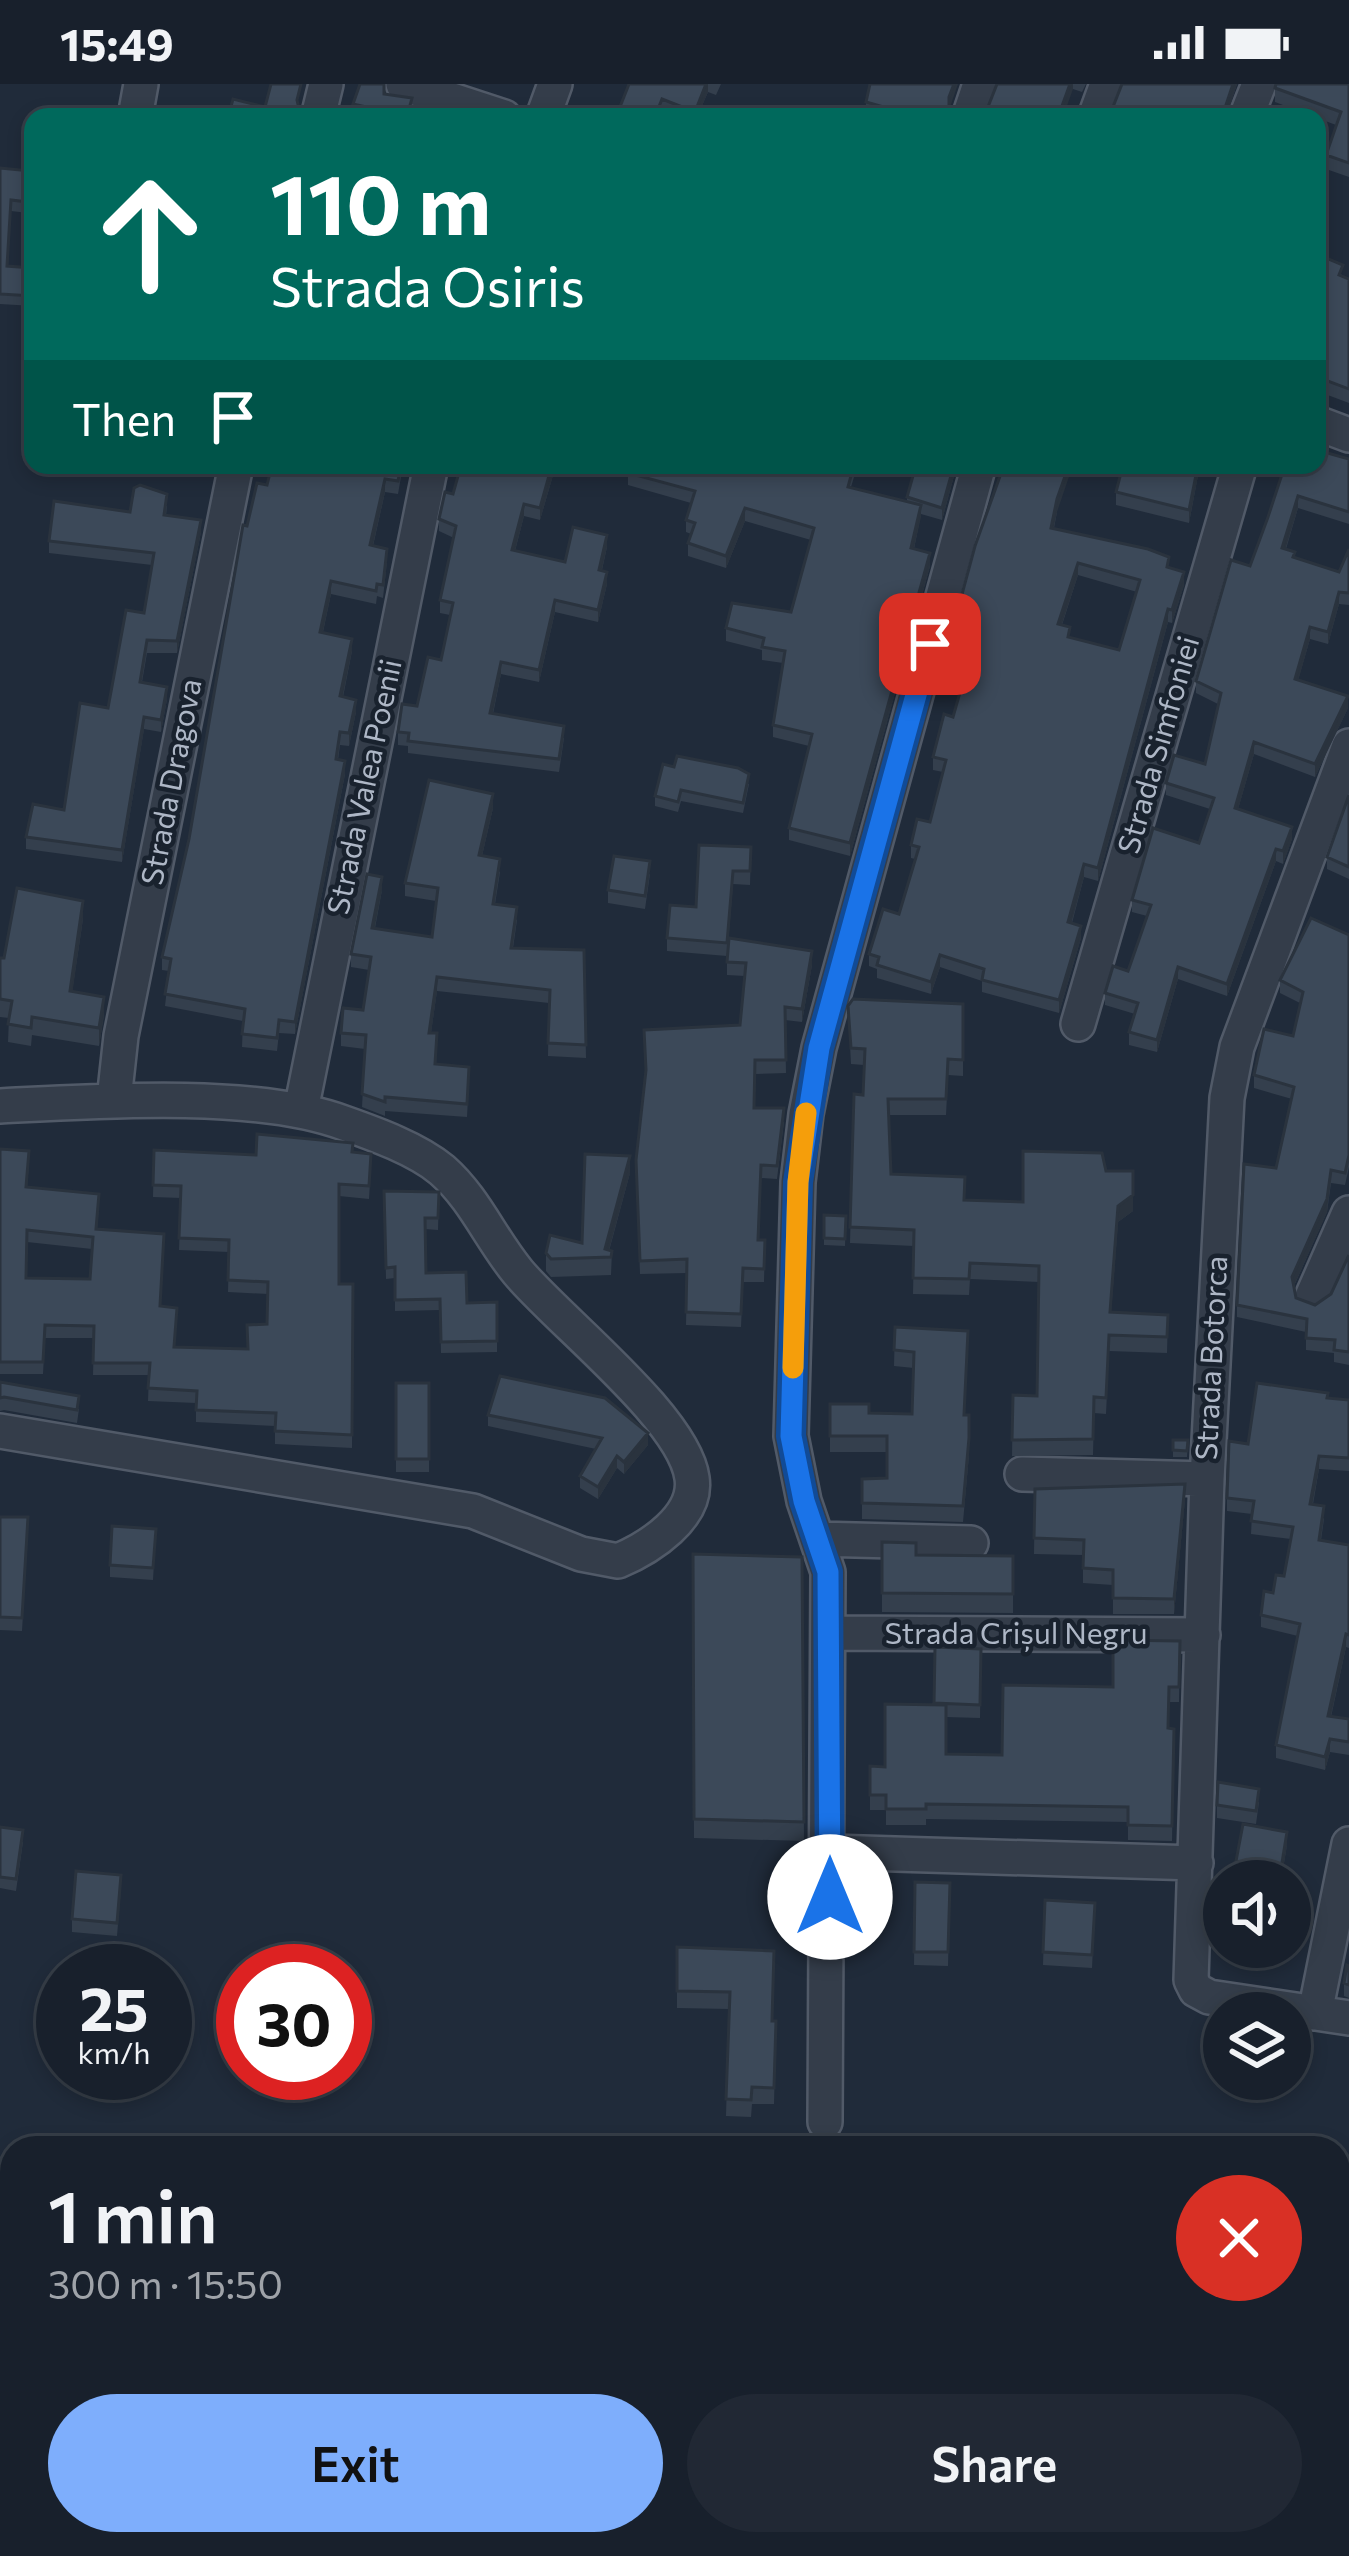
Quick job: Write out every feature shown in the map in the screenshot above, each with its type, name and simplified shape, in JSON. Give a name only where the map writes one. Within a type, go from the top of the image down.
[{"type":"street","points":[[403,84],[476,108]]},
{"type":"street","name":"Strada Dragova","points":[[114,1100],[121,1036],[234,474]]},
{"type":"street","name":"Strada Valea Poenii","points":[[301,1110],[429,474]]},
{"type":"street","points":[[826,2122],[828,1572],[791,1436],[798,1182],[806,1114],[978,474]]},
{"type":"street","name":"Strada Simfoniei","points":[[1078,1024],[1237,474]]},
{"type":"street","name":"Strada Botorca","points":[[1332,2016],[1209,1997],[1196,1990],[1192,1979],[1207,1479],[1222,1150],[1230,1081],[1238,1047],[1349,746]]},
{"type":"street","points":[[0,1106],[114,1100],[301,1110],[344,1123],[438,1166],[475,1203],[518,1272],[665,1424],[685,1453],[693,1481],[691,1498],[673,1524],[619,1561],[581,1554],[472,1510],[0,1431]]},
{"type":"street","points":[[1312,1297],[1349,1213]]},
{"type":"street","points":[[1022,1474],[1207,1479]]},
{"type":"street","points":[[817,1539],[971,1543]]},
{"type":"street","name":"Strada Crișul Negru","points":[[829,1633],[1203,1635]]},
{"type":"street","points":[[1332,2016],[1349,1844]]},
{"type":"street","points":[[830,1852],[1196,1863]]},
{"type":"building","points":[[271,84],[301,84],[299,108],[230,108],[233,99],[265,107]]},
{"type":"building","points":[[360,84],[384,84],[384,94],[412,98],[409,108],[353,104]]},
{"type":"building","points":[[629,84],[706,84],[697,108],[662,99],[658,108],[620,108]]},
{"type":"building","points":[[870,84],[954,84],[949,108],[887,108],[866,102]]},
{"type":"building","points":[[997,84],[1070,84],[1061,108],[988,108]]},
{"type":"building","points":[[1122,84],[1233,84],[1225,108],[1113,108]]},
{"type":"building","points":[[1276,84],[1349,84],[1349,163],[1326,155],[1341,112],[1275,88]]},
{"type":"building","points":[[0,168],[24,170],[24,202],[11,200],[7,266],[24,267],[24,295],[0,294]]},
{"type":"building","points":[[1326,258],[1343,265],[1339,275],[1349,279],[1349,389],[1326,380]]},
{"type":"building","points":[[1326,453],[1349,459],[1349,512],[1298,496],[1282,548],[1295,552],[1293,557],[1339,572],[1349,549],[1349,593],[1339,592],[1328,632],[1310,627],[1295,679],[1348,696],[1315,764],[1254,742],[1235,808],[1292,827],[1283,851],[1276,849],[1227,984],[1178,967],[1157,1040],[1129,1032],[1138,1003],[1105,993],[1113,966],[1128,971],[1151,905],[1132,900],[1153,828],[1199,843],[1214,798],[1166,783],[1174,755],[1205,764],[1221,693],[1196,681],[1231,560],[1250,566],[1282,474],[1326,474]]},
{"type":"building","points":[[270,474],[399,474],[398,481],[385,479],[370,545],[387,549],[383,585],[377,584],[376,591],[331,581],[320,632],[352,639],[340,696],[356,700],[349,733],[340,732],[336,759],[345,761],[295,1022],[279,1020],[277,1038],[242,1034],[245,1009],[165,994],[171,959],[162,957],[189,839],[243,525],[247,526],[257,483],[267,485]]},
{"type":"building","points":[[459,474],[549,474],[540,508],[524,504],[512,550],[565,562],[573,527],[607,535],[599,570],[607,572],[598,610],[555,600],[539,670],[501,662],[490,713],[564,726],[559,759],[408,741],[409,733],[398,732],[402,704],[417,706],[428,657],[441,660],[453,603],[440,600],[456,526],[439,519],[445,492],[453,494]]},
{"type":"building","points":[[632,474],[852,474],[848,487],[921,505],[911,548],[930,553],[850,843],[789,828],[812,734],[773,725],[785,651],[762,647],[764,638],[726,628],[732,603],[791,612],[814,528],[745,508],[726,556],[688,543],[695,523],[686,520],[695,491]]},
{"type":"building","points":[[913,474],[951,474],[942,508],[907,497]]},
{"type":"building","points":[[1001,474],[1066,474],[1051,528],[1148,549],[1169,557],[1167,567],[1184,572],[1172,610],[1168,609],[1098,868],[1084,864],[1068,922],[1081,926],[1059,1000],[982,980],[984,969],[940,955],[931,982],[877,965],[879,957],[869,954],[883,909],[899,914],[919,847],[911,845],[917,819],[930,822],[946,760],[933,757],[944,714],[953,717],[968,664],[945,657],[975,546]],"holes":[[[1078,563],[1140,580],[1119,650],[1068,637],[1070,627],[1058,624]]]},
{"type":"building","points":[[1121,474],[1196,474],[1189,510],[1116,492]]},
{"type":"building","points":[[140,485],[167,494],[164,515],[201,520],[177,641],[147,640],[140,682],[167,687],[161,720],[144,717],[122,850],[26,837],[33,804],[64,810],[80,703],[108,708],[126,610],[144,613],[154,553],[49,541],[54,501],[130,512],[134,488]]},
{"type":"building","points":[[677,756],[749,774],[743,803],[681,790],[678,802],[655,796],[663,764],[674,767]]},
{"type":"building","points":[[429,780],[493,794],[479,855],[500,859],[493,904],[517,907],[511,948],[584,950],[586,1045],[548,1043],[550,990],[437,977],[429,1033],[437,1033],[435,1064],[469,1067],[467,1104],[385,1097],[385,1102],[362,1094],[366,1035],[341,1033],[343,1008],[363,1010],[371,957],[351,954],[367,874],[382,877],[372,928],[432,937],[438,888],[405,883]]},
{"type":"building","points":[[1349,795],[1349,867],[1327,857]]},
{"type":"building","points":[[699,845],[751,847],[750,871],[733,871],[727,943],[667,938],[670,905],[696,907]]},
{"type":"building","points":[[614,856],[650,861],[645,896],[608,890]]},
{"type":"building","points":[[17,888],[83,901],[70,991],[104,997],[99,1028],[32,1017],[31,1028],[8,1024],[12,1001],[0,999],[0,958],[4,958]]},
{"type":"building","points":[[1311,918],[1349,935],[1349,1155],[1345,1173],[1331,1170],[1327,1199],[1292,1277],[1296,1298],[1315,1305],[1331,1294],[1349,1255],[1349,1352],[1334,1350],[1335,1340],[1306,1338],[1307,1319],[1237,1305],[1244,1164],[1276,1168],[1294,1087],[1254,1075],[1264,1029],[1293,1036],[1303,992],[1280,980]]},
{"type":"building","points":[[729,938],[812,951],[802,1009],[785,1007],[786,1060],[755,1060],[754,1108],[784,1108],[777,1166],[761,1165],[758,1240],[765,1240],[764,1269],[743,1268],[741,1314],[686,1312],[687,1259],[640,1261],[636,1160],[646,1070],[644,1030],[740,1025],[746,963],[727,962]]},
{"type":"building","points":[[853,999],[963,1004],[963,1060],[948,1059],[946,1099],[888,1099],[891,1174],[965,1177],[964,1200],[1023,1202],[1023,1151],[1102,1153],[1106,1171],[1133,1171],[1133,1195],[1118,1206],[1110,1312],[1168,1315],[1167,1337],[1109,1335],[1106,1398],[1094,1397],[1093,1439],[1012,1440],[1013,1395],[1037,1396],[1039,1266],[970,1263],[969,1279],[913,1278],[914,1230],[850,1227],[854,1094],[863,1095],[865,1049],[851,1048],[848,1006]]},
{"type":"building","points":[[257,1134],[353,1143],[352,1152],[371,1154],[369,1186],[339,1184],[339,1284],[353,1284],[352,1435],[275,1431],[276,1413],[196,1410],[197,1391],[148,1388],[150,1363],[93,1363],[94,1326],[45,1325],[43,1362],[0,1362],[0,1149],[29,1151],[26,1187],[99,1194],[96,1229],[164,1234],[160,1306],[177,1308],[174,1347],[248,1349],[247,1325],[267,1324],[268,1282],[228,1280],[229,1240],[179,1238],[181,1186],[153,1185],[154,1150],[256,1155]],"holes":[[[27,1230],[93,1237],[90,1279],[26,1278]]]},
{"type":"building","points":[[585,1154],[630,1156],[605,1249],[612,1251],[611,1257],[551,1259],[546,1253],[550,1235],[582,1243]]},
{"type":"building","points":[[384,1191],[439,1192],[438,1218],[425,1218],[426,1273],[466,1272],[467,1303],[497,1302],[497,1341],[441,1342],[440,1299],[395,1300],[395,1267],[386,1268]]},
{"type":"building","points":[[824,1215],[846,1216],[845,1239],[824,1238]]},
{"type":"building","points":[[895,1327],[968,1331],[964,1415],[969,1415],[969,1438],[963,1506],[862,1503],[862,1479],[887,1478],[887,1436],[830,1436],[830,1404],[869,1404],[869,1413],[912,1414],[914,1352],[894,1350]]},
{"type":"building","points":[[500,1376],[605,1398],[648,1433],[624,1462],[617,1456],[598,1487],[580,1476],[602,1438],[488,1415]]},
{"type":"building","points":[[0,1382],[79,1396],[77,1410],[0,1398]]},
{"type":"building","points":[[396,1383],[429,1383],[429,1459],[396,1459]]},
{"type":"building","points":[[1257,1383],[1349,1400],[1349,1458],[1319,1456],[1310,1504],[1324,1506],[1319,1540],[1349,1545],[1349,1635],[1328,1716],[1349,1719],[1349,1742],[1330,1739],[1325,1757],[1276,1745],[1300,1624],[1261,1615],[1264,1591],[1273,1593],[1276,1575],[1284,1576],[1293,1527],[1251,1521],[1254,1501],[1227,1498],[1229,1441],[1248,1444]]},
{"type":"building","points":[[1173,1440],[1188,1440],[1187,1451],[1173,1450]]},
{"type":"building","points":[[1185,1484],[1174,1599],[1113,1598],[1113,1570],[1083,1568],[1084,1540],[1034,1538],[1035,1489]]},
{"type":"building","points":[[0,1517],[28,1517],[22,1618],[0,1617]]},
{"type":"building","points":[[112,1526],[156,1529],[153,1568],[110,1565]]},
{"type":"building","points":[[882,1542],[916,1543],[916,1555],[1013,1556],[1013,1594],[882,1593]]},
{"type":"building","points":[[693,1554],[802,1557],[804,1822],[694,1819]]},
{"type":"building","points":[[1113,1640],[1180,1641],[1179,1687],[1169,1687],[1168,1728],[1174,1729],[1172,1826],[1128,1825],[1128,1807],[926,1804],[926,1809],[886,1809],[886,1795],[870,1795],[870,1766],[885,1767],[885,1704],[946,1705],[946,1754],[1002,1755],[1003,1685],[1113,1687]]},
{"type":"building","points":[[935,1647],[981,1649],[980,1705],[934,1703]]},
{"type":"building","points":[[1218,1782],[1259,1789],[1256,1811],[1217,1805]]},
{"type":"building","points":[[1243,1824],[1287,1832],[1282,1860],[1236,1860]]},
{"type":"building","points":[[0,1827],[23,1830],[16,1879],[0,1877]]},
{"type":"building","points":[[76,1871],[121,1875],[117,1923],[72,1919]]},
{"type":"building","points":[[915,1882],[950,1883],[948,1952],[914,1952]]},
{"type":"building","points":[[1045,1900],[1095,1903],[1092,1955],[1043,1952]]},
{"type":"building","points":[[677,1947],[774,1951],[774,2088],[752,2087],[751,2100],[726,2099],[730,1992],[677,1991]]},
{"type":"slow traffic","points":[[793,1368],[798,1182],[806,1113]]},
{"type":"route","points":[[830,1897],[828,1572],[804,1501],[791,1436],[798,1182],[819,1048],[930,644]]}]
